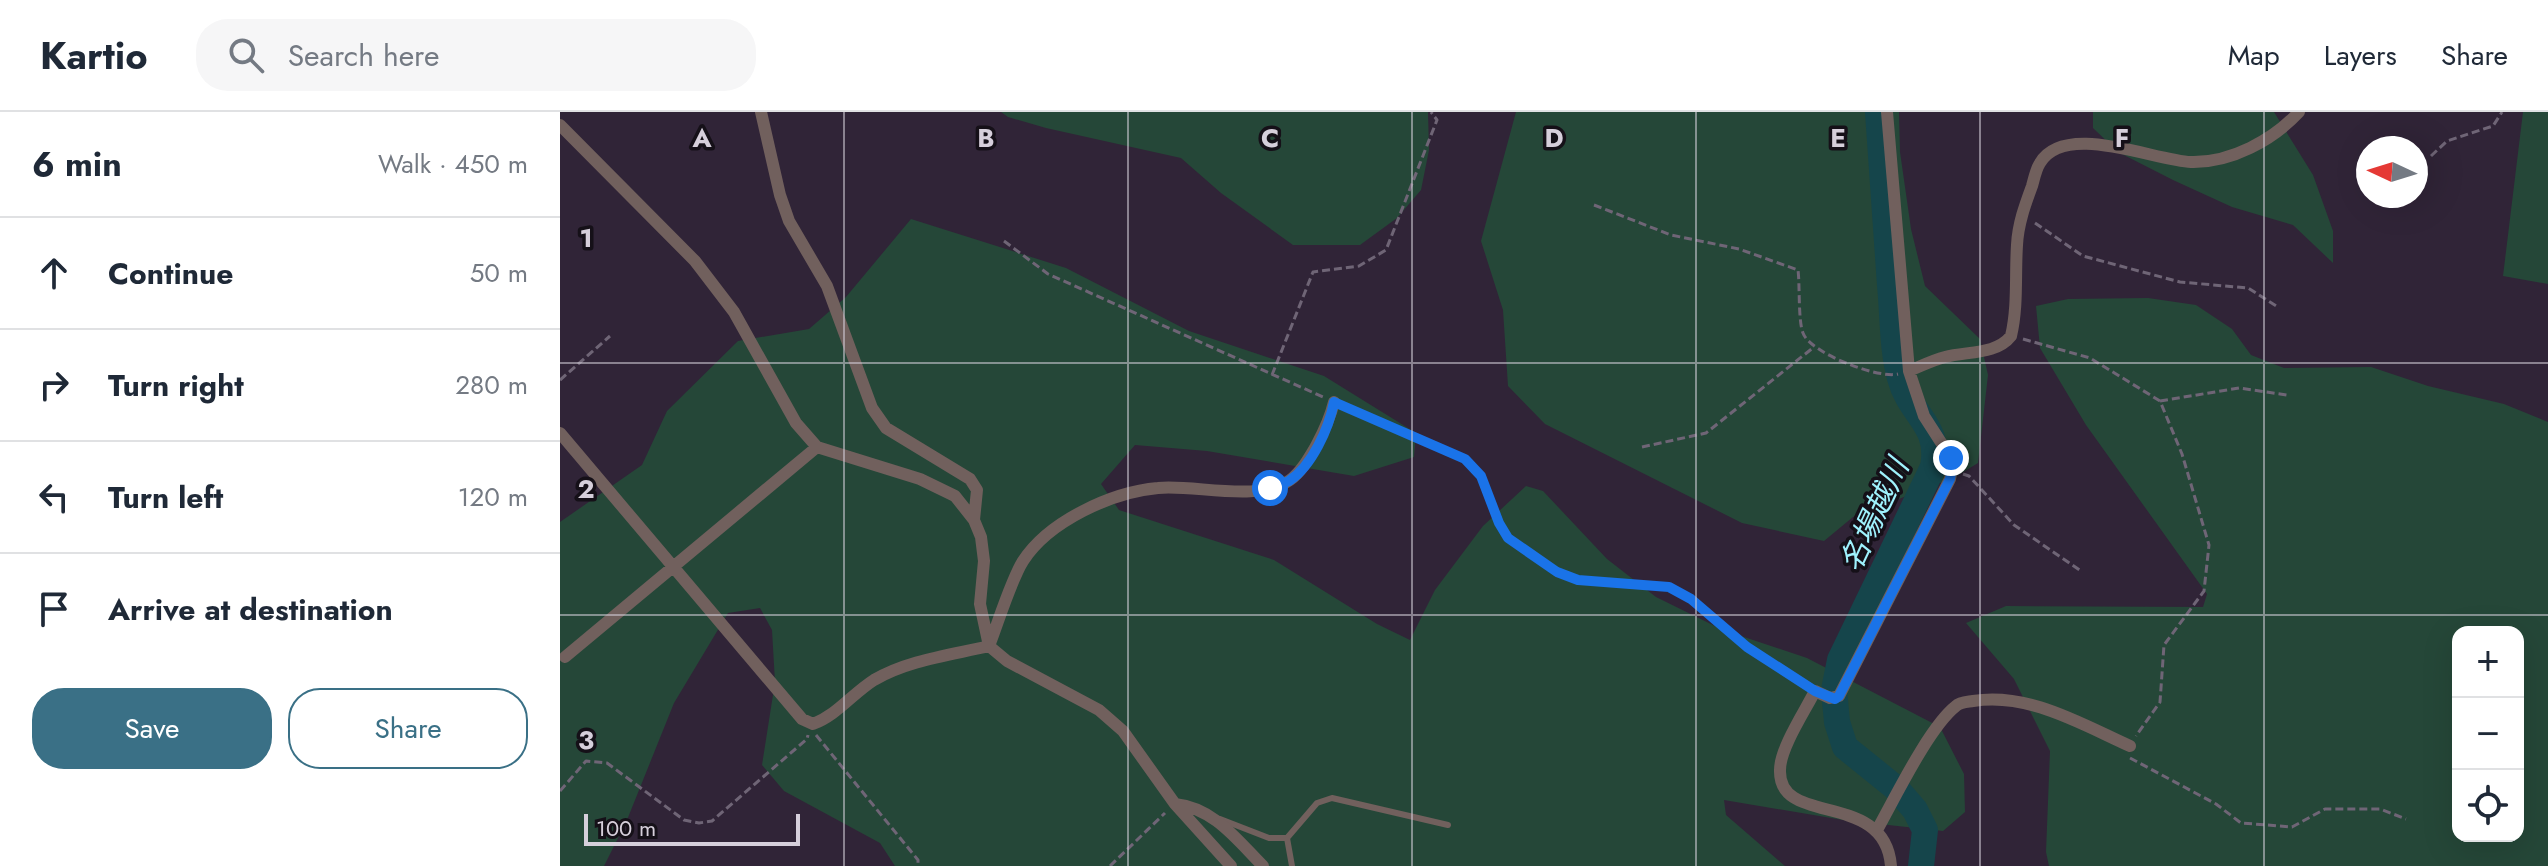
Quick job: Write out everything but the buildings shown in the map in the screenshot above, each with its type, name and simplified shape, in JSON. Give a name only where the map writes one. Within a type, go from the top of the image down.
[{"type":"street","points":[[761,112],[785,208],[827,286],[872,408],[886,428],[970,479],[977,490],[974,520]]},
{"type":"street","points":[[1887,112],[1909,371],[1924,416],[1951,458],[1952,469],[1950,479],[1839,696],[1822,694],[1782,757],[1780,770],[1781,782],[1787,793],[1799,801],[1860,819],[1877,830],[1890,850],[1891,866]]},
{"type":"street","points":[[1909,371],[1945,357],[1996,348],[2005,344],[2011,336],[2022,213],[2040,163],[2048,153],[2060,147],[2121,146],[2170,159],[2209,161],[2237,153],[2267,139],[2299,112]]},
{"type":"street","points":[[560,125],[695,261],[734,312],[796,423],[817,447],[920,479],[955,496],[974,520],[981,537],[984,561],[980,604],[989,646],[1007,661],[1099,710],[1123,731],[1175,804],[1231,866]]},
{"type":"street","points":[[989,646],[1023,561],[1048,534],[1089,508],[1128,492],[1161,487],[1225,492],[1270,488],[1290,480],[1308,461],[1330,419],[1334,402]]},
{"type":"street","points":[[560,433],[802,719],[813,724],[826,719],[874,680],[906,665],[989,646]]},
{"type":"street","points":[[565,657],[817,447]]},
{"type":"street","points":[[1877,830],[1937,725],[1958,704],[1982,700],[2017,701],[2048,709],[2130,746]]},
{"type":"street","points":[[1175,804],[1192,806],[1213,817],[1263,866]]},
{"type":"lane","points":[[1213,817],[1269,838],[1287,838],[1317,803],[1332,798],[1448,825]]},
{"type":"lane","points":[[1287,838],[1292,866]]},
{"type":"path","points":[[1272,375],[1313,272],[1359,266],[1386,250],[1437,120],[1431,112]]},
{"type":"path","points":[[2431,156],[2447,141],[2493,126],[2502,112]]},
{"type":"path","points":[[1594,205],[1671,235],[1739,249],[1798,270],[1803,334],[1814,347],[1876,375],[1892,375]]},
{"type":"path","points":[[2022,213],[2083,256],[2180,282],[2248,288],[2278,307]]},
{"type":"path","points":[[1004,241],[1048,274],[1465,459],[1481,476],[1508,538],[1557,572],[1578,580],[1669,587],[1691,599],[1747,647],[1822,694]]},
{"type":"path","points":[[560,380],[610,336]]},
{"type":"path","points":[[2011,336],[2090,358],[2160,401],[2182,454],[2209,545],[2204,591],[2164,645],[2160,702],[2130,746],[2130,759],[2216,804],[2241,823],[2292,827],[2325,809],[2380,809],[2406,819]]},
{"type":"path","points":[[1642,447],[1706,433],[1814,347]]},
{"type":"path","points":[[2160,401],[2239,388],[2287,395]]},
{"type":"path","points":[[1952,469],[1969,476],[2014,525],[2081,571]]},
{"type":"path","points":[[560,791],[586,761],[607,763],[684,820],[699,823],[712,821],[807,739],[813,724]]},
{"type":"path","points":[[813,724],[816,737],[918,860],[918,866]]},
{"type":"path","points":[[1110,866],[1175,804]]},
{"type":"green space","points":[[1001,112],[1428,112],[1429,150],[1421,190],[1397,218],[1360,245],[1293,245],[1221,193],[1181,158],[1046,128]]},
{"type":"green space","points":[[1516,112],[1899,112],[1900,152],[1911,229],[1925,286],[1980,339],[1988,375],[1978,463],[1955,477],[1853,517],[1824,541],[1742,523],[1545,424],[1508,386],[1503,310],[1481,241]]},
{"type":"green space","points":[[2093,112],[2274,112],[2313,175],[2333,231],[2333,263],[2293,225],[2232,207],[2118,152],[2093,128]]},
{"type":"green space","points":[[2523,112],[2548,112],[2548,284],[2503,276]]},
{"type":"green space","points":[[911,219],[1066,268],[1189,331],[1324,376],[1416,433],[1414,457],[1354,476],[1207,451],[1135,445],[1101,484],[1119,510],[1274,560],[1377,624],[1410,640],[1435,590],[1483,526],[1526,486],[1543,491],[1607,559],[1656,597],[1723,630],[1807,658],[1940,727],[1964,774],[1965,812],[1943,831],[1843,820],[1724,800],[1726,815],[1785,866],[895,866],[880,843],[784,791],[762,765],[775,682],[772,630],[760,608],[728,613],[674,703],[627,820],[604,866],[560,866],[560,522],[642,465],[667,411],[738,341],[809,329],[846,297]]},
{"type":"green space","points":[[2148,298],[2196,305],[2232,329],[2251,355],[2284,368],[2371,367],[2428,386],[2504,404],[2548,422],[2548,866],[2049,866],[2046,852],[2050,751],[2014,679],[1966,623],[2006,606],[2203,607],[2207,594],[2086,425],[2040,348],[2036,306],[2068,299]]},
{"type":"waterway","name":"名場越川","points":[[1878,112],[1895,355],[1905,391],[1933,440],[1933,467],[1840,660],[1834,690],[1837,722],[1845,747],[1897,789],[1915,810],[1925,830],[1921,866]]},
{"type":"route","points":[[1270,488],[1290,480],[1308,461],[1330,419],[1334,402],[1465,459],[1481,476],[1508,538],[1557,572],[1578,580],[1669,587],[1691,599],[1747,647],[1815,691],[1835,699],[1950,479],[1951,458]]}]
